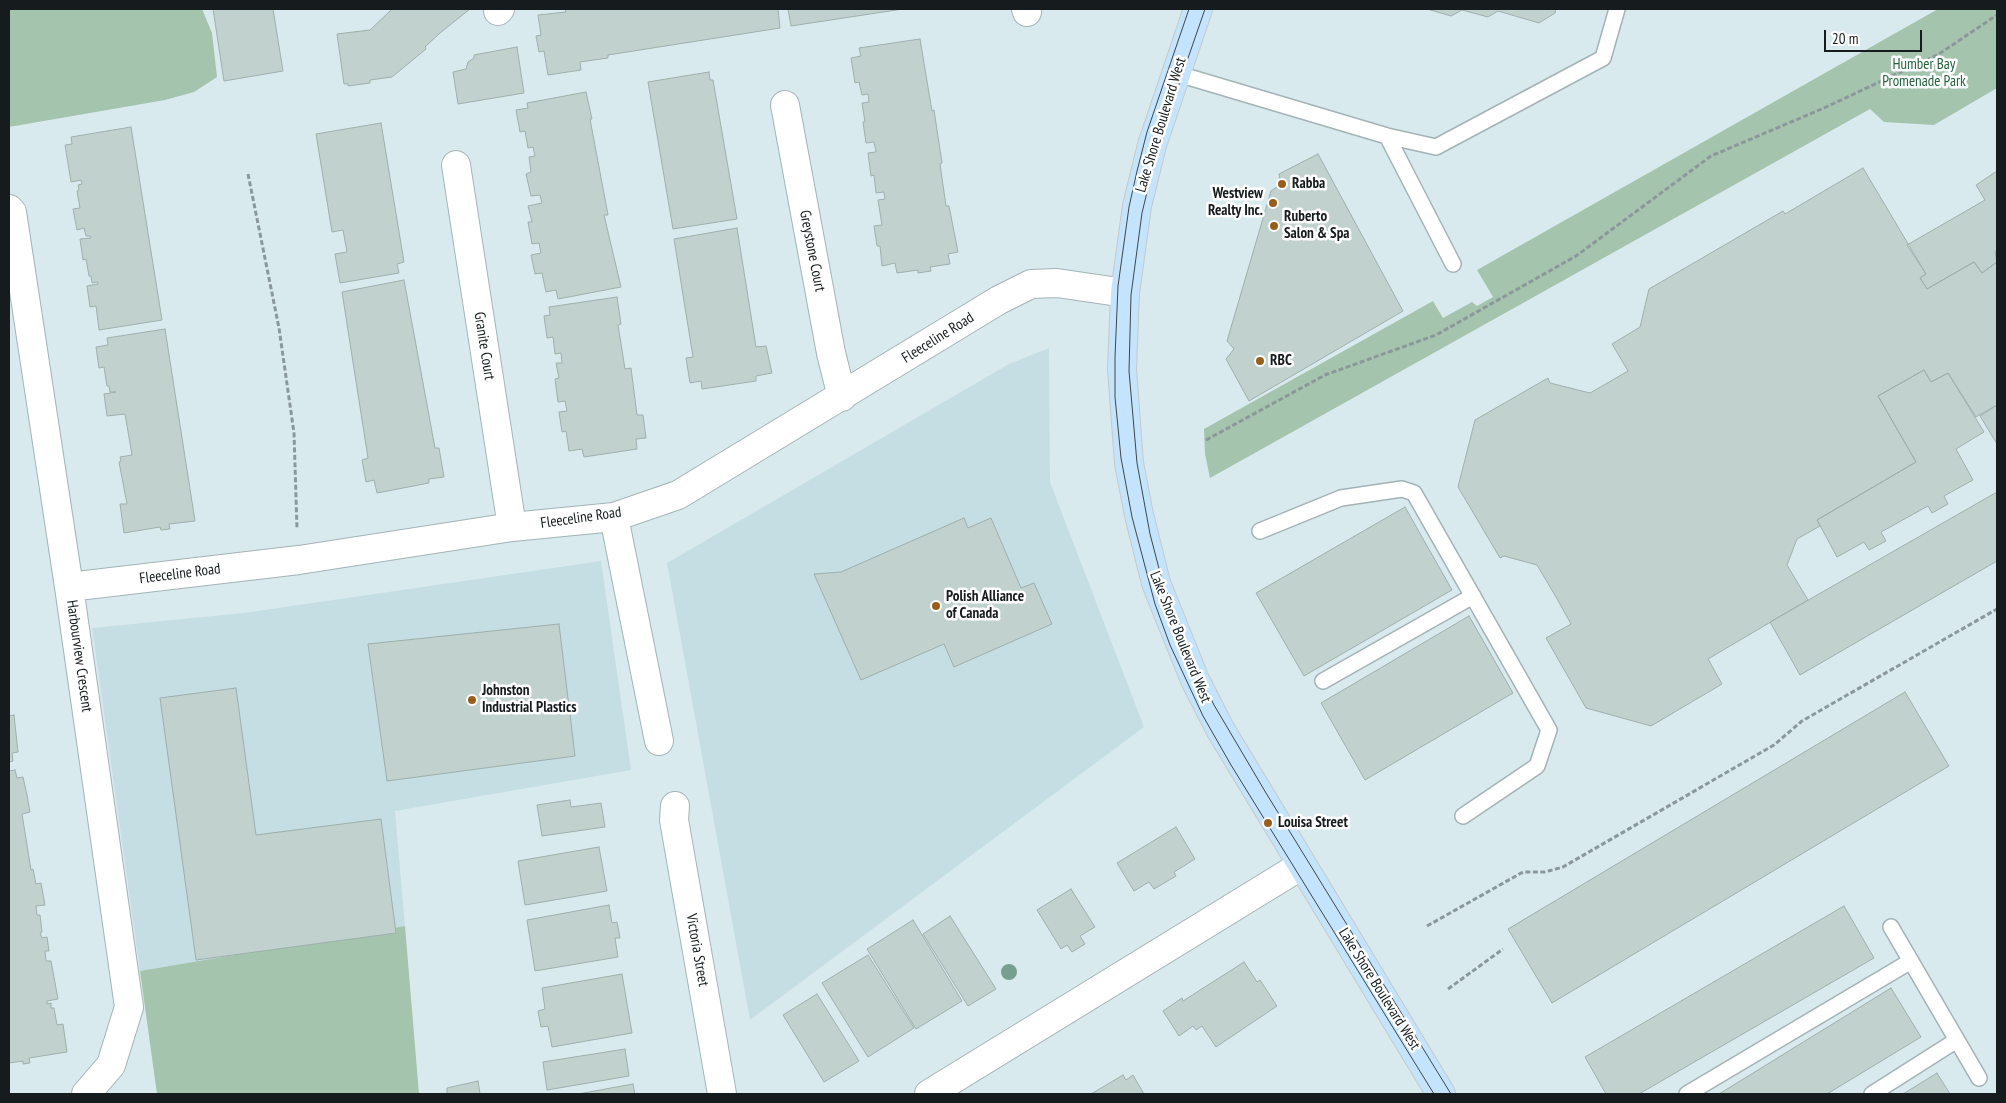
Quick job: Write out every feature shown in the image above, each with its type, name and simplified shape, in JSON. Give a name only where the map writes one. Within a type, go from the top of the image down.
[{"type":"main road","name":"Lake Shore Boulevard West","points":[[1198,9],[1175,72],[1152,145],[1137,206],[1125,293],[1122,369],[1129,463],[1139,515],[1156,583],[1195,680],[1211,713],[1247,776],[1441,1094]]},
{"type":"street","name":"Greystone Court","points":[[785,105],[831,353],[842,397]]},
{"type":"street","name":"Granite Court","points":[[456,165],[512,527]]},
{"type":"street","name":"Harbourview Crescent","points":[[9,209],[12,212],[69,587],[129,1007],[111,1065],[86,1094]]},
{"type":"street","name":"Fleeceline Road","points":[[69,587],[299,560],[512,527],[614,516],[678,496],[999,300],[1031,284],[1057,283],[1125,293]]},
{"type":"street","points":[[614,516],[659,741]]},
{"type":"street","name":"Victoria Street","points":[[675,806],[674,820],[722,1094]]},
{"type":"street","points":[[929,1094],[1302,864]]},
{"type":"lane","points":[[1175,72],[1387,136],[1436,147],[1604,58],[1618,9]]},
{"type":"lane","points":[[1387,136],[1453,264]]},
{"type":"lane","points":[[1260,531],[1341,498],[1402,489],[1414,493],[1549,730],[1537,766],[1463,816]]},
{"type":"lane","points":[[1323,681],[1473,596]]},
{"type":"lane","points":[[1891,927],[1979,1078]]},
{"type":"lane","points":[[1687,1094],[1911,961]]},
{"type":"lane","points":[[1872,1094],[1957,1040]]},
{"type":"path","points":[[1206,440],[1325,375],[1436,335],[1576,256],[1711,156],[1824,108],[1939,54],[1997,15]]},
{"type":"path","points":[[248,174],[279,328],[292,423],[299,560]]},
{"type":"path","points":[[1427,926],[1523,872],[1545,872],[1563,866],[1774,745],[1802,721],[1997,609]]},
{"type":"path","points":[[1448,989],[1503,949]]},
{"type":"shaded area","points":[[1049,348],[1050,482],[1144,727],[750,1020],[667,563],[1009,364]]},
{"type":"shaded area","points":[[601,561],[631,770],[395,811],[405,926],[140,971],[92,628],[244,613]]},
{"type":"green space","points":[[9,9],[202,9],[212,33],[217,77],[194,92],[165,100],[9,127]]},
{"type":"green space","name":"Humber Bay Promenade Park","points":[[1938,9],[1997,9],[1997,88],[1934,125],[1884,122],[1870,109],[1210,478],[1205,454],[1204,429],[1433,301],[1443,318],[1472,302],[1477,306],[1493,297],[1477,270]]},
{"type":"green space","points":[[405,926],[419,1094],[157,1094],[140,971]]},
{"type":"building","points":[[213,9],[273,9],[283,71],[224,81]]},
{"type":"building","points":[[390,9],[470,9],[440,33],[425,47],[426,49],[392,77],[370,80],[370,83],[348,86],[348,84],[344,84],[337,34],[370,30]]},
{"type":"building","points":[[565,9],[778,9],[780,28],[608,55],[608,58],[580,62],[581,70],[548,75],[544,51],[539,52],[536,36],[541,35],[538,15],[566,12]]},
{"type":"building","points":[[788,9],[903,9],[791,26]]},
{"type":"building","points":[[1427,9],[1556,9],[1555,13],[1539,23],[1498,11],[1488,17],[1462,10],[1451,16]]},
{"type":"building","points":[[920,39],[932,111],[934,110],[946,206],[949,206],[958,252],[948,254],[950,264],[930,267],[931,271],[918,273],[918,270],[897,273],[895,263],[882,266],[880,246],[877,246],[874,226],[882,225],[878,200],[885,199],[884,192],[876,193],[874,175],[871,176],[868,153],[876,152],[874,142],[866,143],[862,103],[869,102],[868,94],[862,95],[859,82],[855,83],[851,58],[861,56],[859,48]]},
{"type":"building","points":[[517,47],[524,93],[458,104],[453,72],[466,69],[468,62],[474,58],[474,55]]},
{"type":"building","points":[[709,72],[710,80],[713,80],[737,219],[673,229],[648,82]]},
{"type":"building","points":[[586,92],[608,215],[604,215],[621,287],[558,299],[556,290],[546,292],[542,273],[535,274],[531,255],[541,253],[539,243],[532,244],[528,222],[532,222],[528,206],[542,203],[540,195],[531,196],[526,174],[531,172],[529,157],[535,156],[533,147],[528,148],[525,131],[520,132],[516,110],[528,108],[527,103]]},
{"type":"building","points":[[381,123],[404,262],[397,264],[399,273],[340,283],[335,254],[347,252],[343,230],[332,232],[316,134]]},
{"type":"building","points":[[131,127],[162,320],[99,330],[96,306],[90,307],[87,286],[98,284],[98,282],[92,283],[91,276],[89,276],[86,259],[83,260],[80,239],[91,238],[86,236],[84,228],[77,230],[73,209],[80,208],[77,191],[79,190],[78,185],[82,184],[81,180],[71,182],[65,145],[72,144],[71,137]]},
{"type":"building","points":[[1318,154],[1403,311],[1249,401],[1226,359],[1234,349],[1227,341],[1271,191],[1281,184],[1279,174]]},
{"type":"building","points":[[1863,168],[1926,274],[1920,278],[1927,289],[1974,262],[1982,273],[1997,262],[1997,405],[1976,417],[1948,373],[1931,382],[1924,370],[1878,396],[1916,462],[1817,520],[1820,526],[1797,539],[1787,565],[1808,600],[1708,659],[1722,684],[1651,726],[1586,708],[1546,638],[1571,624],[1556,597],[1537,565],[1504,556],[1500,558],[1458,487],[1475,420],[1548,378],[1550,383],[1590,393],[1628,371],[1612,344],[1640,327],[1649,289],[1783,211],[1785,214]]},
{"type":"building","points":[[1997,171],[1997,250],[1995,252],[1997,262],[1982,273],[1974,262],[1927,289],[1920,278],[1926,274],[1907,245],[1985,200],[1976,185]]},
{"type":"building","points":[[737,228],[756,347],[766,346],[772,373],[756,376],[756,381],[702,389],[701,381],[690,383],[686,358],[693,357],[674,239]]},
{"type":"building","points":[[404,280],[435,448],[439,448],[444,477],[429,479],[429,483],[377,493],[374,480],[366,482],[362,460],[368,458],[342,292]]},
{"type":"building","points":[[617,297],[621,324],[618,325],[625,369],[631,368],[637,415],[643,415],[646,438],[636,439],[637,449],[584,457],[582,449],[569,451],[566,431],[562,432],[559,412],[567,411],[565,401],[558,402],[555,379],[559,378],[556,363],[562,363],[561,353],[555,354],[553,337],[547,338],[544,316],[550,315],[549,307]]},
{"type":"building","points":[[165,329],[195,521],[169,524],[170,529],[161,530],[160,527],[124,533],[120,504],[127,504],[119,462],[121,461],[120,457],[132,455],[125,414],[107,416],[104,394],[116,392],[110,392],[109,386],[107,386],[104,367],[99,368],[96,347],[108,345],[107,338]]},
{"type":"building","points":[[1924,370],[1931,382],[1948,373],[1984,432],[1956,449],[1973,480],[1944,496],[1948,504],[1932,513],[1928,506],[1881,532],[1886,541],[1869,550],[1864,542],[1837,557],[1817,520],[1916,462],[1878,396]]},
{"type":"building","points":[[1997,405],[1997,444],[1980,416]]},
{"type":"building","points":[[1997,492],[1997,561],[1800,675],[1770,622]]},
{"type":"building","points":[[1405,507],[1452,590],[1304,676],[1256,593]]},
{"type":"building","name":"Polish Alliance of Canada","points":[[964,518],[968,528],[991,518],[1021,588],[1034,583],[1052,624],[954,667],[944,644],[861,680],[814,574],[841,572]]},
{"type":"building","points":[[1469,616],[1513,693],[1365,780],[1321,703]]},
{"type":"building","name":"Johnston Industrial Plastics","points":[[559,624],[575,756],[387,781],[368,644]]},
{"type":"building","points":[[236,688],[256,835],[381,819],[396,933],[196,960],[160,698]]},
{"type":"building","points":[[1905,692],[1949,766],[1552,1003],[1508,929]]},
{"type":"building","points":[[14,715],[18,752],[12,753],[13,761],[9,762],[9,716]]},
{"type":"building","points":[[15,770],[17,778],[23,777],[27,795],[30,812],[22,814],[31,870],[33,869],[36,884],[41,883],[45,905],[36,906],[37,915],[40,915],[42,932],[40,933],[42,938],[47,937],[49,951],[45,951],[46,961],[51,961],[58,999],[47,1001],[47,1004],[51,1003],[51,1008],[54,1008],[57,1025],[63,1024],[67,1052],[29,1058],[30,1063],[23,1064],[23,1061],[9,1063],[9,771]]},
{"type":"building","points":[[570,800],[571,807],[601,803],[605,827],[542,836],[537,805]]},
{"type":"building","points":[[1176,827],[1195,859],[1174,872],[1176,876],[1154,889],[1149,882],[1134,891],[1117,863]]},
{"type":"building","points":[[599,847],[607,891],[525,905],[518,861]]},
{"type":"building","points":[[1071,889],[1095,927],[1080,936],[1085,944],[1072,952],[1067,945],[1061,949],[1037,910]]},
{"type":"building","points":[[609,905],[612,923],[617,922],[620,938],[615,938],[618,957],[535,971],[527,920]]},
{"type":"building","points":[[1844,906],[1874,958],[1639,1094],[1606,1094],[1585,1057]]},
{"type":"building","points":[[950,916],[996,989],[968,1006],[923,934]]},
{"type":"building","points":[[913,920],[962,1001],[916,1029],[867,949]]},
{"type":"building","points":[[868,955],[914,1028],[868,1057],[822,983]]},
{"type":"building","points":[[1244,962],[1257,982],[1260,980],[1277,1006],[1216,1047],[1202,1026],[1196,1030],[1193,1026],[1179,1036],[1163,1011],[1182,998],[1183,1001]]},
{"type":"building","points":[[622,974],[632,1033],[552,1047],[548,1026],[541,1027],[538,1011],[545,1009],[542,988]]},
{"type":"building","points":[[1891,988],[1921,1037],[1827,1094],[1719,1094]]},
{"type":"building","points":[[817,994],[859,1061],[824,1082],[783,1015]]},
{"type":"building","points":[[625,1049],[629,1076],[547,1090],[543,1062]]},
{"type":"building","points":[[1937,1073],[1950,1094],[1903,1094]]},
{"type":"building","points":[[1123,1075],[1126,1080],[1133,1075],[1144,1094],[1091,1094]]},
{"type":"building","points":[[478,1081],[480,1094],[447,1094],[447,1088]]},
{"type":"building","points":[[633,1084],[635,1094],[578,1094]]},
{"type":"tram line","points":[[1189,9],[1147,132],[1137,171],[1129,207],[1118,286],[1115,397],[1121,458],[1132,517],[1155,604],[1170,645],[1203,716],[1231,765],[1434,1094]]},
{"type":"tram line","points":[[1205,9],[1159,142],[1142,213],[1131,295],[1129,371],[1137,463],[1150,534],[1162,580],[1197,670],[1214,705],[1451,1094]]},
{"type":"place","name":"Rabba","points":[[1282,184]]},
{"type":"place","name":"Westview Realty Inc.","points":[[1273,203]]},
{"type":"place","name":"Ruberto Salon & Spa","points":[[1274,226]]},
{"type":"place","name":"RBC","points":[[1260,361]]},
{"type":"place","name":"Polish Alliance of Canada","points":[[936,606]]},
{"type":"place","name":"Johnston Industrial Plastics","points":[[472,700]]},
{"type":"place","name":"Louisa Street","points":[[1268,823]]}]
